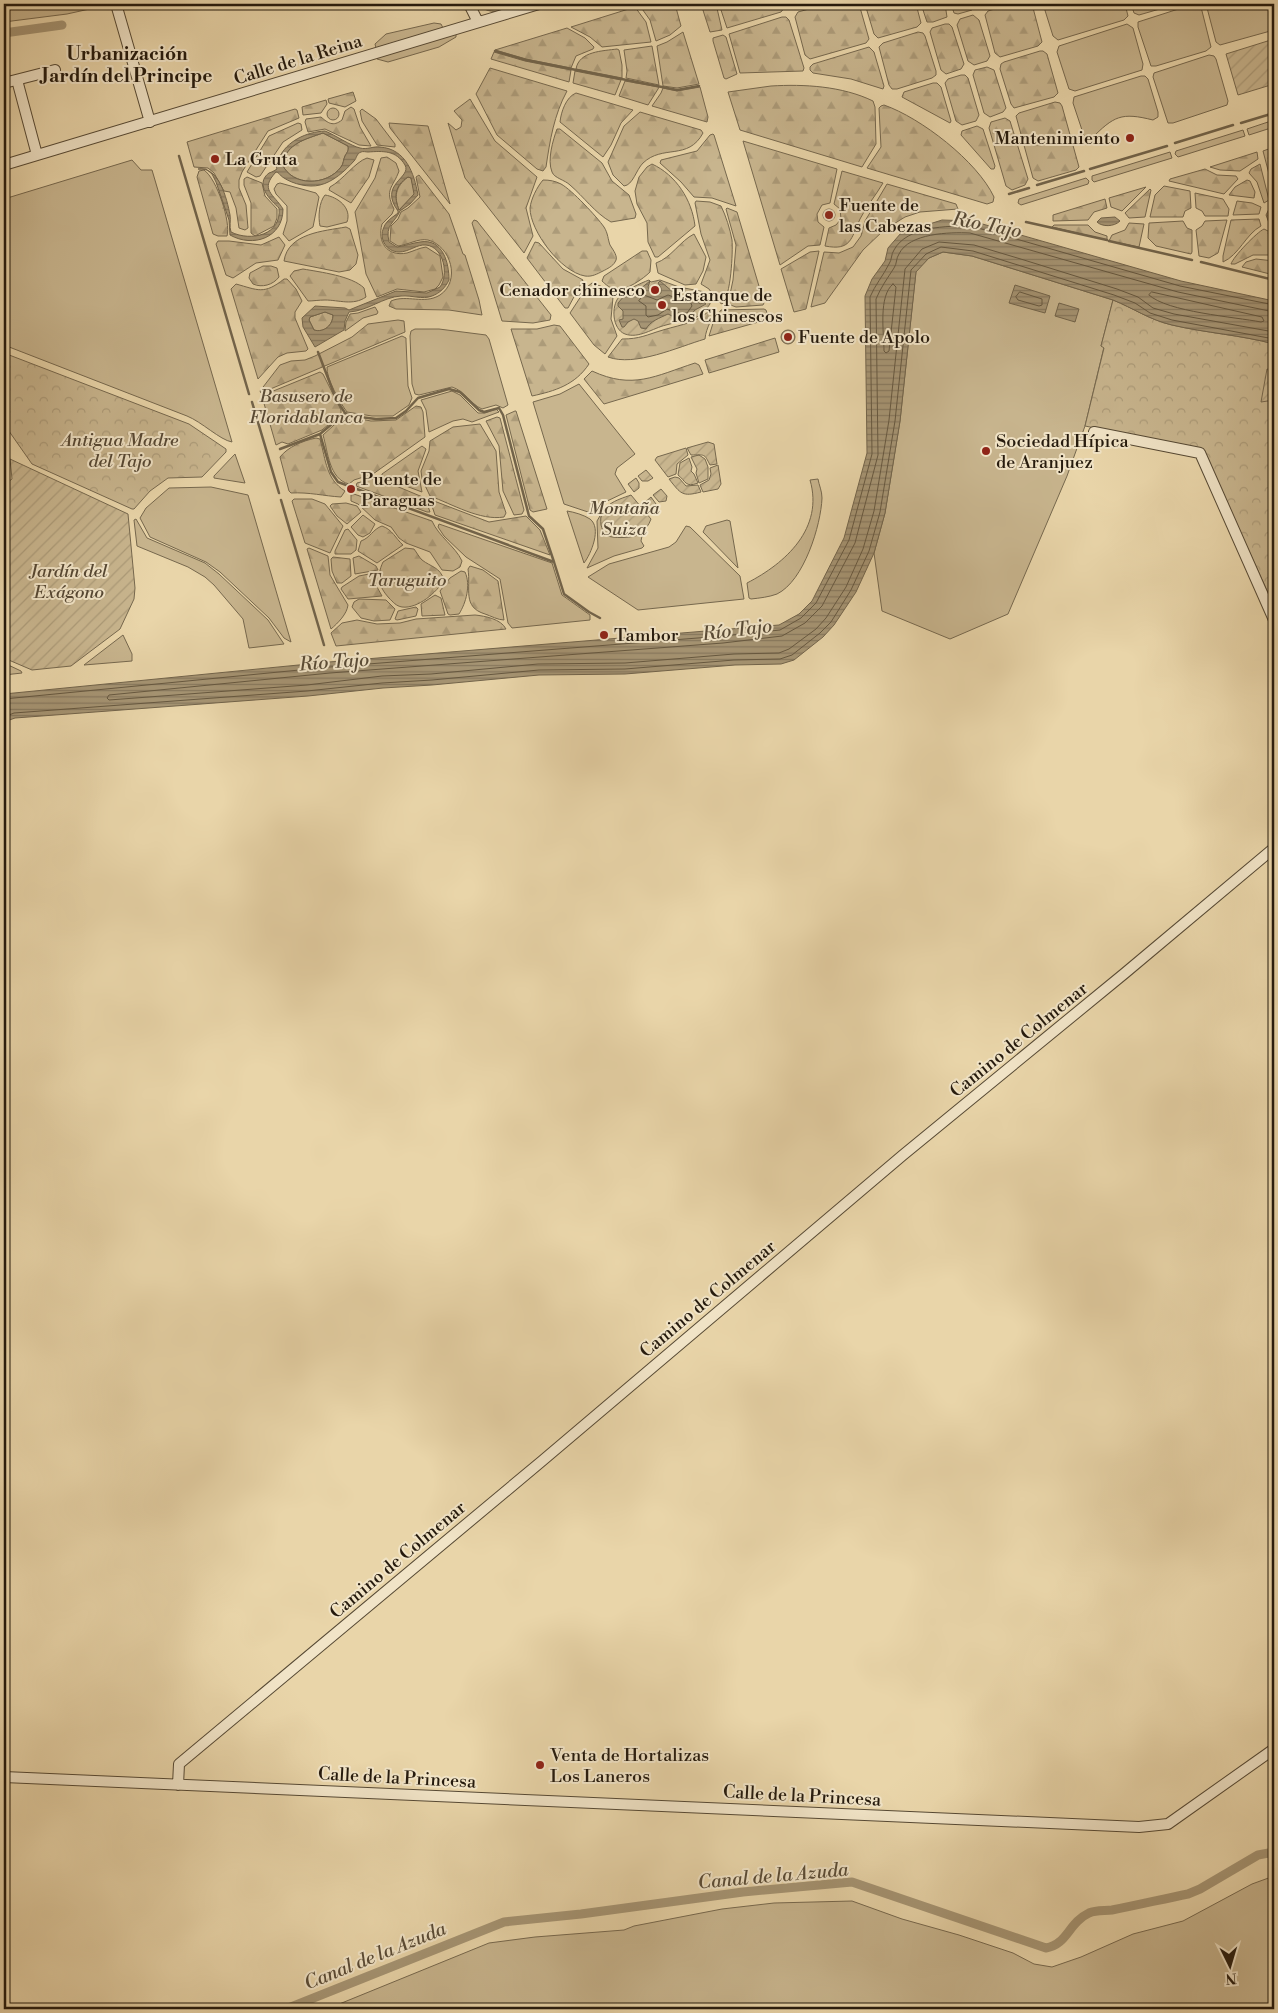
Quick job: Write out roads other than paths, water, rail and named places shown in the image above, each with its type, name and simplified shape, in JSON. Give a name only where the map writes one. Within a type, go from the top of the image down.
[{"type":"street","points":[[116,4],[150,122]]},
{"type":"street","points":[[469,4],[478,22]]},
{"type":"street","name":"Calle de la Reina","points":[[4,165],[539,4]]},
{"type":"street","points":[[4,83],[56,70]]},
{"type":"street","points":[[17,80],[37,155]]},
{"type":"street","points":[[1094,432],[1200,454],[1274,620]]},
{"type":"street","name":"Camino de Colmenar","points":[[178,1785],[179,1764],[903,1156],[1118,980],[1274,848]]},
{"type":"street","name":"Calle de la Princesa","points":[[4,1777],[1139,1827],[1168,1824],[1274,1749]]},
{"type":"water","points":[[325,131],[360,148],[378,147],[389,149],[402,157],[407,164],[414,178],[418,195],[400,211],[389,228],[389,242],[397,247],[420,242],[434,244],[446,259],[449,280],[442,290],[432,296],[424,298],[394,297],[363,309],[349,312],[344,330],[315,347],[303,327],[302,318],[315,306],[345,308],[349,310],[396,291],[427,293],[440,287],[443,282],[443,262],[441,256],[432,247],[423,245],[399,252],[387,247],[383,240],[382,232],[385,225],[398,213],[392,194],[393,188],[406,170],[405,165],[398,156],[389,152],[362,152],[338,176],[325,184],[316,186],[296,184],[276,172],[271,178],[268,188],[283,209],[282,219],[272,233],[265,238],[257,240],[239,239],[230,235],[229,220],[211,173],[217,178],[221,185],[227,201],[231,232],[239,235],[256,236],[270,230],[276,225],[279,217],[279,208],[263,187],[265,177],[277,169],[276,165],[282,152],[298,138],[311,133]],"holes":[[[323,133],[348,146],[343,164],[335,173],[327,178],[310,181],[301,180],[287,172],[282,164],[288,151],[298,143]],[[408,177],[411,178],[414,194],[399,210],[396,192],[403,180]],[[325,312],[333,315],[330,325],[318,331],[314,330],[309,320],[310,317]]]},
{"type":"water","points":[[1274,206],[1274,227],[1269,223],[1266,215],[1269,209]]},
{"type":"water","name":"Fuente de las Cabezas","points":[[827,209],[831,209],[835,215],[831,221],[827,221],[823,217],[823,213]]},
{"type":"water","points":[[1115,217],[1120,221],[1115,224],[1105,225],[1097,222],[1101,218]]},
{"type":"water","name":"Río Tajo","points":[[942,220],[972,221],[1181,281],[1274,301],[1274,344],[1164,323],[1113,300],[972,256],[943,252],[929,258],[916,272],[900,421],[885,513],[874,553],[856,592],[834,625],[823,637],[794,660],[781,664],[735,665],[625,674],[539,675],[308,696],[15,718],[4,722],[4,694],[329,662],[779,625],[799,614],[812,601],[844,538],[867,453],[865,296],[872,279],[885,261],[888,248],[901,233]]},
{"type":"water","name":"Estanque de los Chinescos","points":[[650,281],[648,287],[651,293],[657,295],[661,293],[658,283],[660,281],[673,292],[689,298],[701,296],[698,302],[706,304],[695,310],[688,318],[676,318],[668,314],[653,322],[646,329],[641,328],[638,321],[634,319],[622,327],[619,320],[623,319],[623,311],[618,306],[618,303],[625,295],[632,297],[639,293],[640,289]]},
{"type":"water","points":[[1015,285],[1050,296],[1045,313],[1009,303]]},
{"type":"water","points":[[1059,303],[1079,309],[1075,322],[1055,316]]},
{"type":"water","name":"Fuente de Apolo","points":[[788,330],[793,332],[795,337],[793,342],[788,344],[783,342],[781,337],[783,332]]},
{"type":"waterway","points":[[4,33],[62,25]]},
{"type":"waterway","points":[[495,51],[526,60],[677,90],[699,86]]},
{"type":"waterway","points":[[1241,123],[1274,113]]},
{"type":"waterway","points":[[1175,143],[1233,125]]},
{"type":"waterway","points":[[1090,169],[1167,146]]},
{"type":"waterway","points":[[179,156],[249,394]]},
{"type":"waterway","points":[[1037,185],[1084,171]]},
{"type":"waterway","points":[[1009,194],[1029,188]]},
{"type":"waterway","name":"Río Tajo","points":[[1026,222],[1107,240]]},
{"type":"waterway","points":[[1109,241],[1192,260]]},
{"type":"waterway","points":[[1201,262],[1274,280]]},
{"type":"waterway","points":[[318,352],[336,399],[345,413]]},
{"type":"waterway","points":[[320,434],[345,413],[352,416],[376,419],[396,418],[406,411],[418,398],[449,389],[460,392],[479,410],[484,412],[499,408],[503,415],[529,516],[543,529],[554,562]]},
{"type":"waterway","points":[[252,402],[279,493]]},
{"type":"waterway","points":[[280,449],[320,434],[331,472],[338,482],[554,562],[564,594],[600,618]]},
{"type":"waterway","name":"Río Tajo","points":[[281,500],[324,645]]},
{"type":"waterway","name":"Canal de la Azuda","points":[[286,2009],[504,1922],[581,1914],[743,1892],[852,1882],[1046,1948],[1053,1946],[1064,1938],[1077,1922],[1089,1913],[1188,1894],[1258,1855],[1274,1852]]},
{"type":"place","name":"Mantenimiento","points":[[1130,138]]},
{"type":"place","name":"La Gruta","points":[[215,159]]},
{"type":"place","name":"Fuente de las Cabezas","points":[[829,215]]},
{"type":"place","name":"Cenador chinesco","points":[[655,290]]},
{"type":"place","name":"Estanque de los Chinescos","points":[[662,305]]},
{"type":"place","name":"Fuente de Apolo","points":[[788,337]]},
{"type":"place","name":"Sociedad Hípica de Aranjuez","points":[[986,451]]},
{"type":"place","name":"Puente de Paraguas","points":[[351,489]]},
{"type":"place","name":"Tambor","points":[[604,635]]},
{"type":"place","name":"Venta de Hortalizas Los Laneros","points":[[540,1765]]},
{"type":"district","name":"Urbanización Jardín del Principe","points":[[127,65]]},
{"type":"park label","name":"Basusero de Floridablanca","points":[[306,406]]},
{"type":"park label","name":"Antigua Madre del Tajo","points":[[120,450]]},
{"type":"park label","name":"Montaña Suiza","points":[[624,518]]},
{"type":"park label","name":"Taruguito","points":[[407,580]]},
{"type":"park label","name":"Jardín del Exágono","points":[[69,581]]}]
